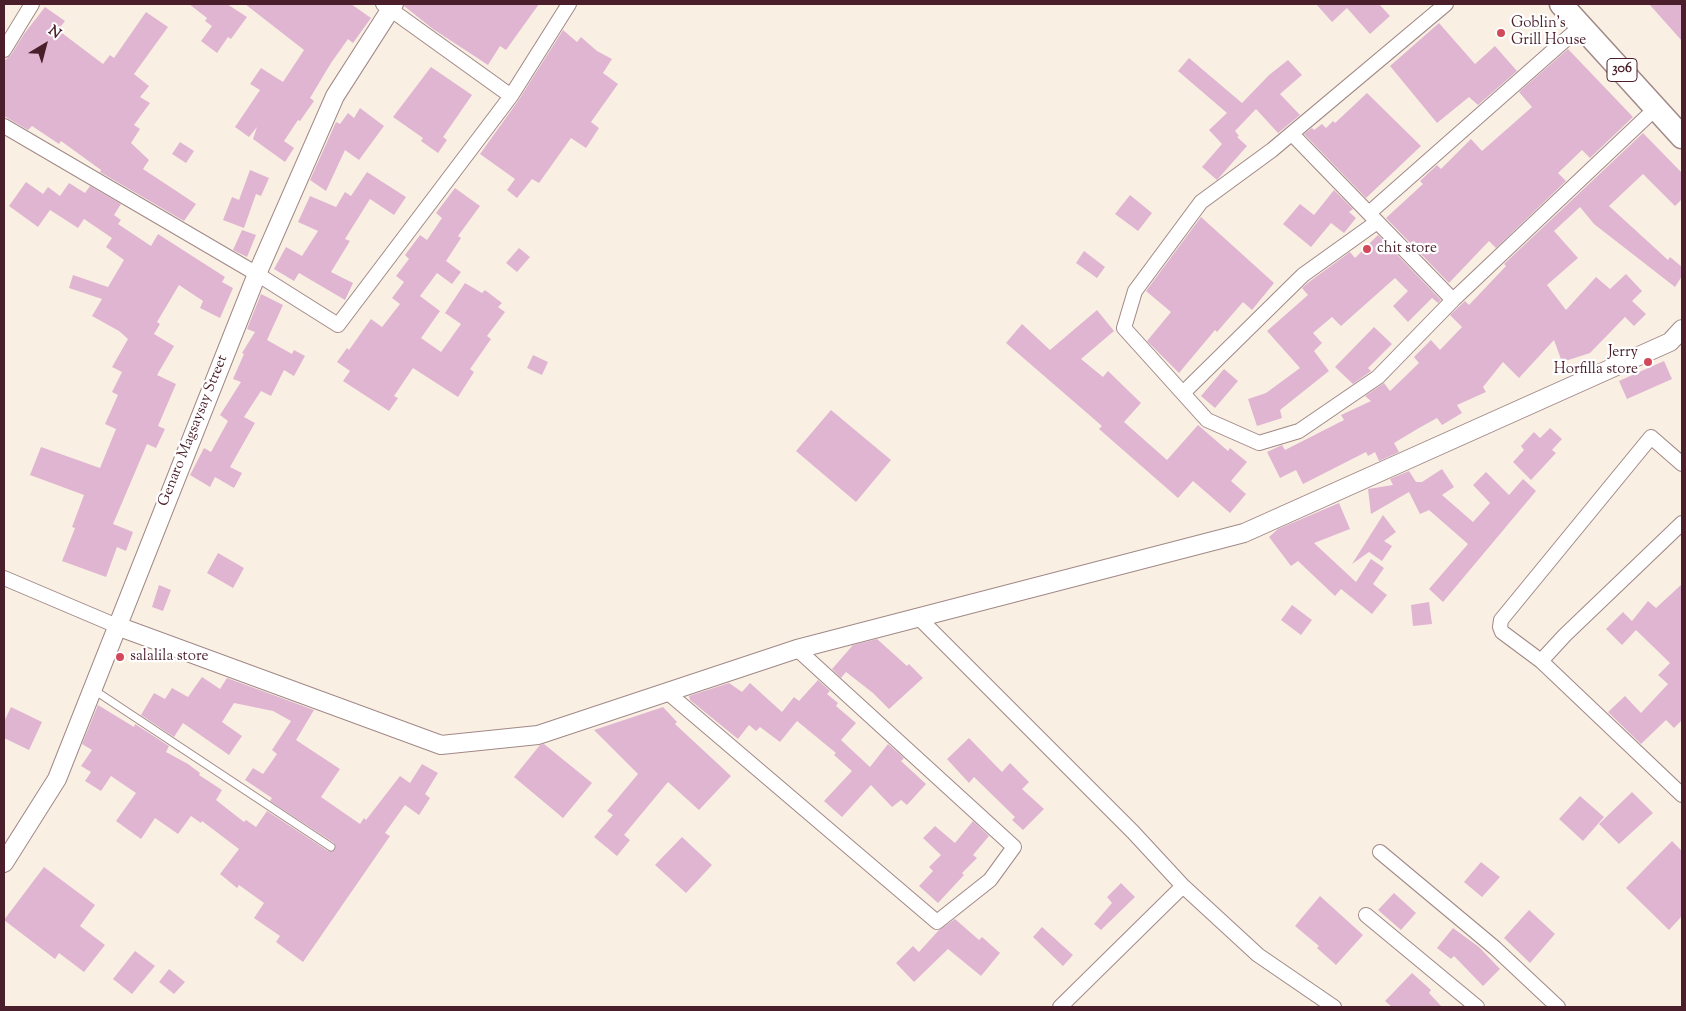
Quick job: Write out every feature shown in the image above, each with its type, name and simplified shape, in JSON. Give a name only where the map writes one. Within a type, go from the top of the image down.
[{"type":"main road","name":"306","points":[[1561,4],[1682,137]]},
{"type":"street","points":[[4,50],[32,4]]},
{"type":"street","points":[[4,126],[257,274],[338,325],[511,96],[569,4]]},
{"type":"street","points":[[1446,4],[1292,134],[1201,202],[1135,291],[1124,328],[1207,420],[1259,443],[1299,431],[1378,377],[1453,300],[1656,108]]},
{"type":"street","points":[[389,5],[511,96]]},
{"type":"street","name":"Genaro Magsaysay Street","points":[[4,863],[57,779],[94,690],[117,626],[257,274],[335,96],[389,5]]},
{"type":"street","points":[[1183,393],[1303,275],[1373,218],[1581,26]]},
{"type":"street","points":[[1292,134],[1453,300]]},
{"type":"street","points":[[4,578],[117,626],[441,745],[538,735],[797,649],[917,616],[1244,533],[1670,342],[1682,329]]},
{"type":"street","points":[[1682,464],[1651,437],[1501,620],[1500,627],[1502,632],[1541,661],[1682,795]]},
{"type":"street","points":[[1541,661],[1565,635],[1682,523]]},
{"type":"street","points":[[917,616],[1133,832],[1183,886],[1258,956],[1334,1007]]},
{"type":"street","points":[[667,692],[937,922],[990,880],[1014,847],[797,649]]},
{"type":"street","points":[[1380,852],[1495,948],[1558,1007]]},
{"type":"street","points":[[1060,1007],[1183,886]]},
{"type":"street","points":[[1366,915],[1477,1007]]},
{"type":"lane","points":[[94,690],[331,847]]},
{"type":"building","points":[[189,4],[227,4],[247,17],[231,39],[228,37],[217,53],[201,41],[212,26],[205,21],[207,18]]},
{"type":"building","points":[[245,4],[351,4],[371,18],[353,43],[348,39],[331,63],[310,98],[314,101],[284,141],[294,148],[285,162],[253,139],[257,127],[249,137],[235,127],[260,90],[250,84],[261,68],[283,82],[304,50]]},
{"type":"building","points":[[405,4],[539,4],[506,50],[500,46],[488,65],[433,29],[404,6]]},
{"type":"building","points":[[1316,4],[1379,4],[1390,16],[1370,34],[1347,8],[1332,22]]},
{"type":"building","points":[[1649,4],[1682,4],[1682,41]]},
{"type":"building","points":[[45,7],[65,21],[58,30],[103,64],[110,55],[114,58],[146,12],[168,27],[134,74],[149,86],[140,97],[150,103],[134,125],[140,129],[131,143],[149,160],[143,169],[196,204],[184,221],[100,172],[101,170],[61,141],[59,144],[32,126],[28,130],[4,116],[4,61],[11,55],[24,34]]},
{"type":"building","points":[[1439,23],[1475,64],[1495,46],[1517,71],[1478,105],[1469,97],[1437,123],[1390,66]]},
{"type":"building","points":[[563,30],[577,42],[581,37],[597,51],[612,59],[603,73],[618,84],[591,122],[599,128],[586,148],[571,138],[539,183],[532,179],[517,198],[507,190],[515,179],[480,154],[518,101]]},
{"type":"building","points":[[1568,49],[1633,117],[1590,158],[1582,150],[1558,173],[1566,181],[1496,248],[1489,241],[1449,283],[1386,218],[1423,184],[1420,181],[1437,165],[1441,169],[1471,139],[1482,151],[1532,107],[1519,92]]},
{"type":"building","points":[[1189,58],[1242,103],[1269,75],[1288,60],[1302,75],[1280,94],[1300,115],[1278,133],[1256,109],[1235,131],[1239,136],[1237,137],[1247,146],[1217,180],[1202,167],[1222,144],[1209,130],[1227,113],[1178,71]]},
{"type":"building","points":[[431,67],[472,95],[443,137],[447,140],[438,153],[421,141],[423,138],[393,117]]},
{"type":"building","points":[[1367,93],[1421,146],[1366,198],[1304,134],[1322,124],[1326,128],[1333,121],[1335,123]]},
{"type":"building","points":[[360,108],[384,126],[359,160],[345,150],[326,191],[310,180],[336,122],[340,124],[348,113],[354,118]]},
{"type":"building","points":[[1643,133],[1682,173],[1682,199],[1675,206],[1643,174],[1609,206],[1668,260],[1670,257],[1682,267],[1682,276],[1675,287],[1594,224],[1580,207],[1554,231],[1578,258],[1547,285],[1566,310],[1596,277],[1610,289],[1626,274],[1642,291],[1632,301],[1646,314],[1634,326],[1625,317],[1590,353],[1562,362],[1554,340],[1519,378],[1503,362],[1483,387],[1486,392],[1457,405],[1462,413],[1442,425],[1437,418],[1419,428],[1394,443],[1399,452],[1379,461],[1375,452],[1368,456],[1366,452],[1303,484],[1296,470],[1280,478],[1267,452],[1282,445],[1285,450],[1344,420],[1341,415],[1371,401],[1365,396],[1384,383],[1390,391],[1419,363],[1414,357],[1431,340],[1440,350],[1462,327],[1450,315],[1465,301],[1469,305],[1506,266],[1504,264]]},
{"type":"building","points":[[180,142],[194,151],[186,163],[172,154]]},
{"type":"building","points":[[250,170],[269,178],[261,196],[256,194],[244,228],[223,220],[232,197],[239,200]]},
{"type":"building","points":[[367,172],[406,197],[394,215],[370,199],[345,239],[350,241],[331,272],[353,283],[345,300],[299,273],[294,281],[274,269],[286,247],[302,256],[318,231],[298,222],[310,196],[336,207],[345,192],[351,196]]},
{"type":"building","points":[[26,182],[43,194],[48,187],[60,196],[69,183],[85,193],[90,186],[121,204],[114,215],[121,220],[118,224],[151,246],[158,234],[225,277],[222,282],[233,288],[220,318],[200,308],[203,301],[179,285],[157,322],[160,324],[154,334],[174,346],[157,375],[176,384],[158,426],[165,429],[156,448],[147,444],[113,524],[133,532],[126,551],[117,547],[106,577],[62,561],[75,528],[72,527],[84,495],[30,475],[41,447],[100,468],[116,429],[105,424],[118,395],[112,392],[122,372],[112,367],[128,339],[119,331],[92,316],[102,299],[69,288],[73,275],[108,287],[124,260],[106,247],[112,238],[84,219],[78,228],[50,210],[38,227],[9,206]]},
{"type":"building","points":[[455,188],[480,206],[458,236],[461,238],[446,261],[461,272],[452,284],[437,273],[420,296],[440,311],[421,338],[441,352],[461,324],[445,313],[465,283],[482,293],[485,290],[502,303],[498,307],[505,312],[487,336],[491,339],[470,369],[474,372],[458,397],[413,368],[394,396],[398,398],[389,411],[343,381],[350,371],[337,362],[347,348],[349,350],[371,319],[382,327],[400,304],[392,298],[404,282],[396,276],[409,259],[405,255],[420,235],[427,240],[442,218],[436,213]]},
{"type":"building","points":[[1334,190],[1353,209],[1349,212],[1356,218],[1344,233],[1331,223],[1311,247],[1283,224],[1300,204],[1314,215]]},
{"type":"building","points":[[1130,195],[1152,213],[1138,231],[1115,214]]},
{"type":"building","points":[[1201,217],[1274,283],[1252,310],[1243,302],[1217,332],[1215,330],[1179,373],[1147,341],[1171,312],[1146,291]]},
{"type":"building","points":[[242,230],[256,235],[247,257],[233,250]]},
{"type":"building","points":[[1378,235],[1441,300],[1438,303],[1432,298],[1408,322],[1393,306],[1408,291],[1395,278],[1341,326],[1332,317],[1313,333],[1322,343],[1314,351],[1329,371],[1280,410],[1282,418],[1257,426],[1248,399],[1266,393],[1300,368],[1267,331],[1308,295],[1302,288],[1350,252],[1355,258]]},
{"type":"building","points":[[519,248],[530,257],[517,272],[506,263]]},
{"type":"building","points":[[1084,251],[1105,267],[1097,278],[1076,263]]},
{"type":"building","points":[[261,294],[283,305],[267,340],[292,354],[294,350],[305,356],[294,376],[284,370],[271,396],[261,391],[244,417],[255,423],[230,467],[242,473],[234,488],[215,477],[210,487],[190,475],[204,448],[211,452],[228,421],[220,415],[241,382],[233,379],[244,354],[242,353],[255,332],[247,329]]},
{"type":"building","points":[[1097,310],[1114,331],[1081,359],[1103,377],[1108,371],[1141,403],[1124,422],[1167,460],[1198,425],[1228,451],[1230,448],[1247,462],[1231,481],[1246,494],[1230,513],[1193,481],[1178,498],[1099,429],[1102,426],[1006,343],[1022,324],[1050,350]]},
{"type":"building","points":[[1374,327],[1392,344],[1368,368],[1371,371],[1353,384],[1335,367]]},
{"type":"building","points":[[533,355],[548,362],[542,375],[527,368]]},
{"type":"building","points":[[1664,361],[1672,379],[1627,399],[1619,381]]},
{"type":"building","points":[[1224,369],[1238,381],[1215,408],[1201,396]]},
{"type":"building","points":[[831,410],[891,460],[856,502],[796,451]]},
{"type":"building","points":[[1550,428],[1562,439],[1552,450],[1556,453],[1531,480],[1513,462],[1524,450],[1521,446],[1534,432],[1540,438]]},
{"type":"building","points":[[1442,469],[1454,487],[1442,495],[1473,522],[1490,503],[1473,485],[1486,472],[1509,495],[1523,479],[1536,491],[1443,602],[1429,589],[1468,544],[1429,510],[1420,514],[1409,492],[1371,514],[1368,489],[1393,485],[1390,479],[1409,471],[1416,482],[1422,482]]},
{"type":"building","points":[[1339,503],[1350,529],[1314,543],[1356,582],[1371,559],[1384,568],[1373,584],[1387,595],[1372,614],[1341,589],[1335,596],[1298,561],[1291,566],[1269,537],[1278,529]]},
{"type":"building","points":[[1383,515],[1396,532],[1384,541],[1392,546],[1382,561],[1369,552],[1352,564]]},
{"type":"building","points":[[218,553],[244,568],[233,588],[207,573]]},
{"type":"building","points":[[1682,584],[1682,720],[1674,728],[1666,720],[1641,744],[1608,712],[1625,696],[1641,713],[1668,684],[1658,675],[1670,663],[1636,630],[1622,645],[1606,629],[1623,612],[1632,621],[1648,601],[1656,608]]},
{"type":"building","points":[[159,585],[171,590],[163,611],[152,607]]},
{"type":"building","points":[[1429,602],[1432,624],[1413,626],[1411,605]]},
{"type":"building","points":[[1292,605],[1312,620],[1301,635],[1281,620]]},
{"type":"building","points":[[877,639],[907,666],[909,664],[923,678],[889,709],[873,693],[846,672],[841,678],[832,669],[853,645]]},
{"type":"building","points":[[202,677],[220,689],[227,678],[314,710],[296,740],[340,769],[321,797],[360,824],[364,818],[366,820],[400,776],[410,783],[422,764],[438,773],[425,794],[430,798],[419,815],[405,805],[385,833],[390,836],[303,962],[276,942],[280,936],[254,918],[264,903],[239,885],[237,888],[220,874],[239,849],[202,821],[201,823],[191,816],[178,834],[155,818],[141,839],[116,821],[136,793],[111,776],[101,791],[85,781],[91,772],[81,766],[92,750],[82,744],[98,705],[134,727],[135,724],[169,746],[166,752],[188,764],[200,773],[199,775],[222,790],[216,800],[244,822],[246,820],[256,827],[267,811],[328,851],[335,850],[334,843],[270,801],[272,798],[245,780],[253,768],[263,774],[277,754],[272,750],[291,721],[273,711],[234,703],[222,722],[242,736],[229,755],[183,723],[174,737],[141,715],[154,693],[165,699],[172,688],[188,697]]},
{"type":"building","points":[[818,680],[830,691],[827,694],[838,703],[836,706],[856,723],[841,740],[870,767],[888,744],[904,758],[901,761],[926,784],[907,805],[901,800],[892,807],[871,785],[842,817],[824,801],[852,771],[834,755],[836,753],[797,721],[780,742],[760,727],[756,731],[749,725],[738,739],[690,700],[689,696],[729,683],[742,692],[750,683],[782,712],[794,697],[799,701]]},
{"type":"building","points":[[11,707],[42,722],[29,750],[4,738],[4,722]]},
{"type":"building","points":[[663,707],[677,722],[675,724],[731,776],[699,810],[668,782],[624,835],[630,840],[617,856],[594,837],[613,815],[607,811],[638,774],[594,730]]},
{"type":"building","points":[[969,738],[1002,772],[1010,763],[1029,782],[1022,789],[1044,809],[1023,830],[1012,820],[1015,817],[974,777],[969,783],[947,759]]},
{"type":"building","points":[[544,744],[592,783],[563,818],[514,777],[540,745]]},
{"type":"building","points":[[1632,792],[1653,813],[1619,844],[1599,824]]},
{"type":"building","points":[[1580,796],[1604,817],[1583,841],[1559,819]]},
{"type":"building","points":[[973,821],[989,836],[973,855],[977,858],[962,873],[964,875],[938,903],[919,886],[933,871],[929,867],[941,855],[923,838],[935,826],[955,843]]},
{"type":"building","points":[[682,837],[712,865],[686,893],[655,865]]},
{"type":"building","points":[[1672,841],[1682,851],[1682,916],[1669,930],[1626,888]]},
{"type":"building","points":[[1481,862],[1500,877],[1482,897],[1464,882]]},
{"type":"building","points":[[44,867],[95,905],[80,926],[105,945],[84,972],[59,953],[55,959],[4,920]]},
{"type":"building","points":[[1121,883],[1135,897],[1101,930],[1094,924],[1112,903],[1107,897]]},
{"type":"building","points":[[1394,893],[1416,913],[1401,930],[1378,910]]},
{"type":"building","points":[[1320,896],[1363,935],[1336,965],[1317,948],[1319,946],[1295,926]]},
{"type":"building","points":[[1529,910],[1555,934],[1530,963],[1504,938]]},
{"type":"building","points":[[955,919],[979,940],[982,937],[1000,953],[981,976],[948,949],[914,982],[896,963],[913,946],[919,952],[938,931]]},
{"type":"building","points":[[1042,927],[1073,955],[1063,966],[1033,937]]},
{"type":"building","points":[[1453,928],[1479,947],[1500,969],[1483,986],[1454,956],[1451,959],[1437,948]]},
{"type":"building","points":[[135,951],[155,966],[132,994],[113,979]]},
{"type":"building","points":[[169,969],[185,982],[174,994],[159,982]]},
{"type":"building","points":[[1412,973],[1431,990],[1429,993],[1442,1007],[1392,1007],[1385,1001]]},
{"type":"place","name":"Goblin's Grill House","points":[[1501,33]]},
{"type":"place","name":"chit store","points":[[1367,249]]},
{"type":"place","name":"Jerry Horfilla store","points":[[1648,362]]},
{"type":"place","name":"salalila store","points":[[120,657]]}]
